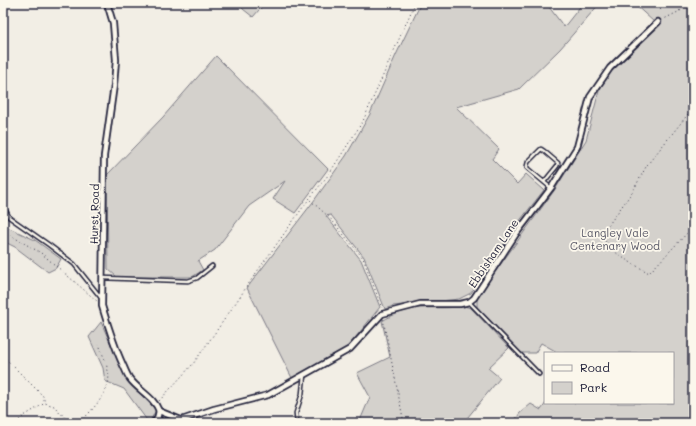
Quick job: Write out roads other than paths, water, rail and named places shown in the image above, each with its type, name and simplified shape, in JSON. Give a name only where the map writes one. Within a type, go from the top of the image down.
[{"type":"street","name":"Hurst Road","points":[[107,3],[113,23],[116,60],[104,156],[102,306],[108,330],[129,378],[156,404],[159,411]]},
{"type":"street","name":"Ebbisham Lane","points":[[304,375],[350,349],[382,314],[420,304],[460,304],[469,302],[474,298],[516,234],[551,188],[577,146],[590,97],[610,68],[658,22]]},
{"type":"street","points":[[173,423],[214,409],[268,395],[304,375]]},
{"type":"street","points":[[165,423],[155,421],[159,411],[180,420]]},
{"type":"lane","points":[[544,182],[558,163],[542,149],[528,162],[527,166],[544,182],[551,188]]},
{"type":"lane","points":[[3,209],[9,217],[74,264],[102,299]]},
{"type":"lane","points":[[102,278],[188,281],[197,278],[212,266]]},
{"type":"lane","points":[[469,302],[539,374]]},
{"type":"lane","points":[[297,423],[296,413],[302,394],[304,375]]},
{"type":"park label","name":"Langley Vale Centenary Wood","points":[[615,238]]}]
